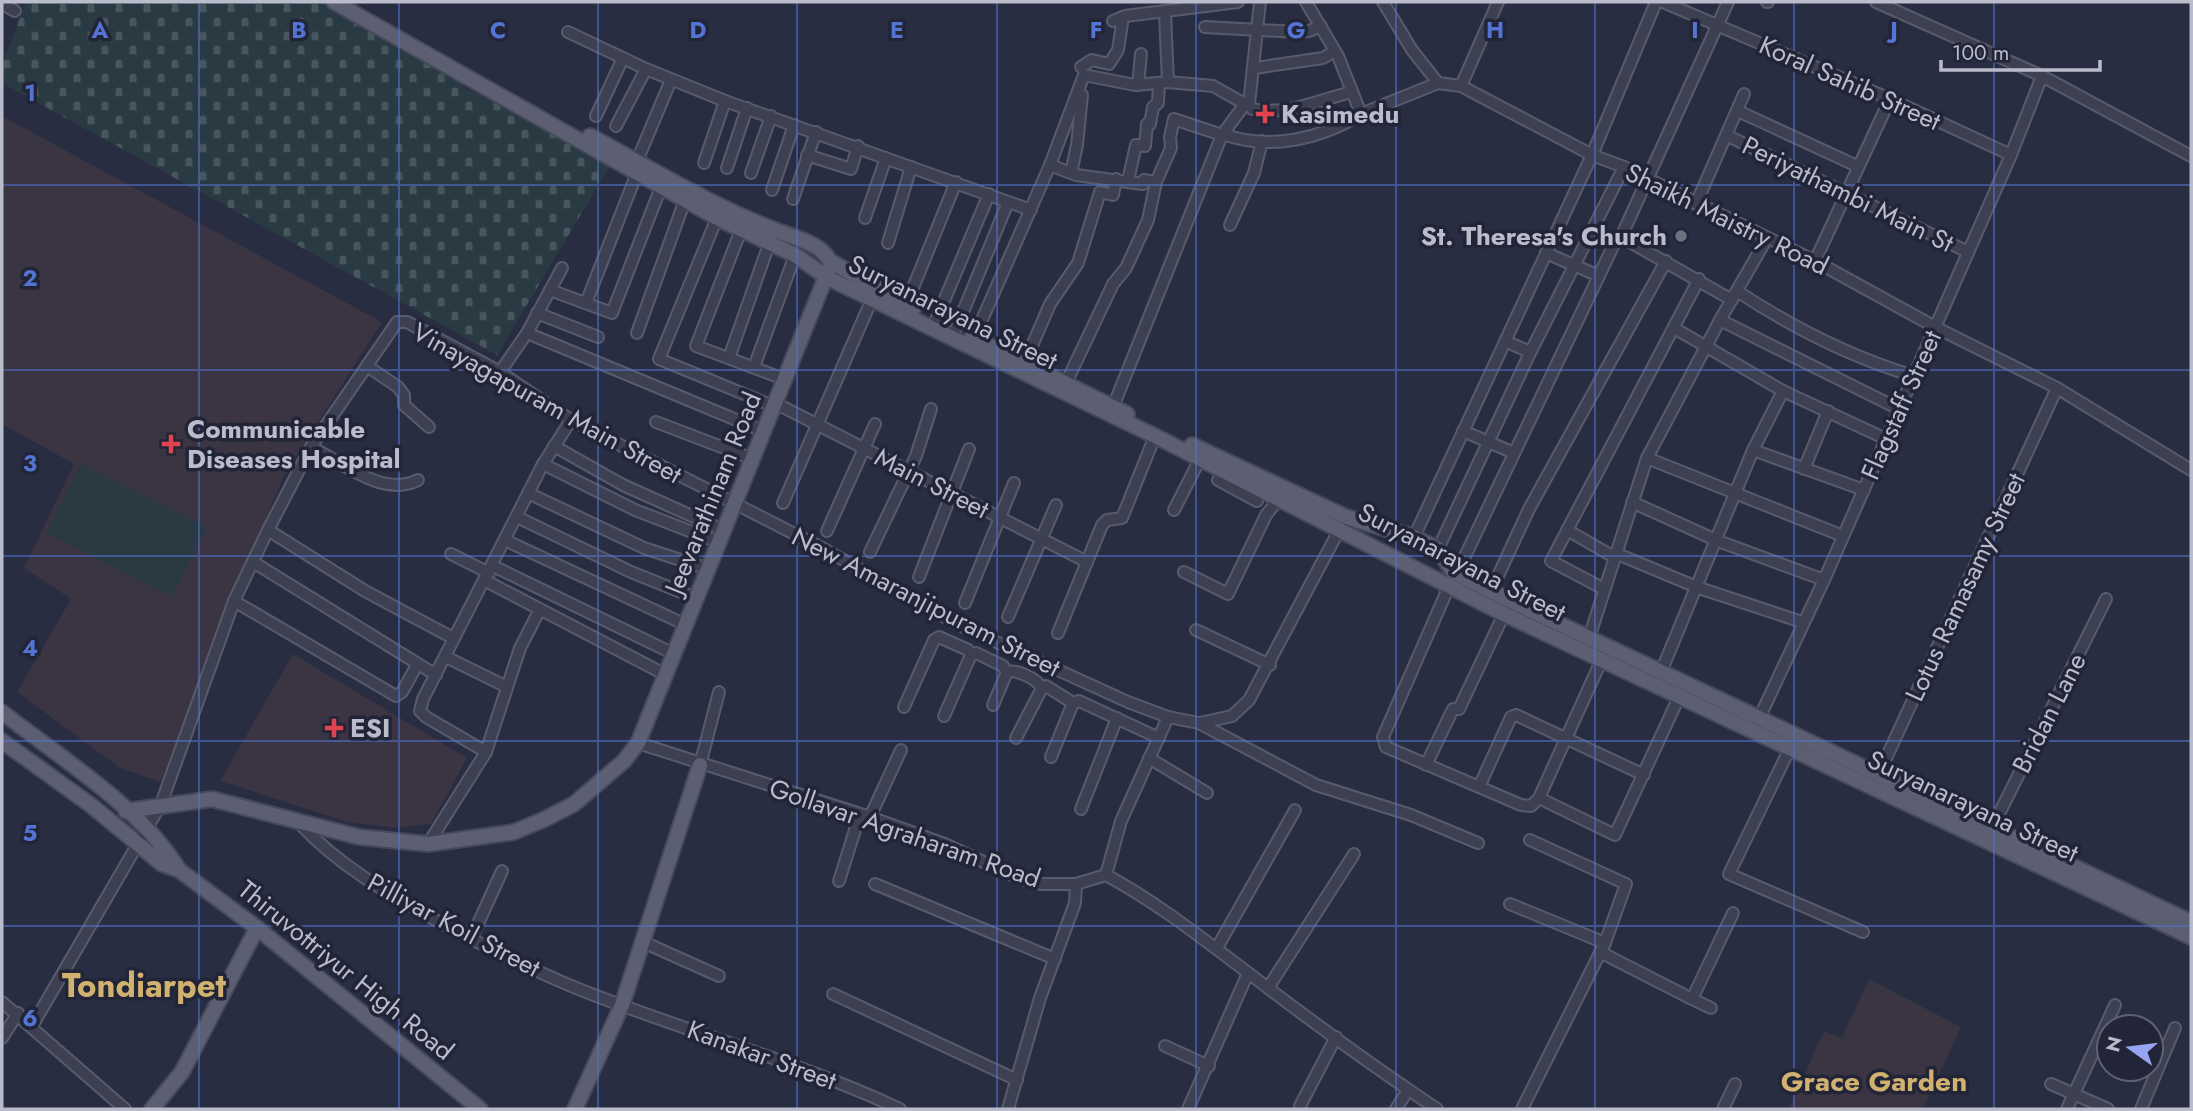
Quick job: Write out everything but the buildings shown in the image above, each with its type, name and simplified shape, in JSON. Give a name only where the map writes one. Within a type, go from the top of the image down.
[{"type":"main road","points":[[334,2],[637,167],[661,187],[720,214]]},
{"type":"main road","points":[[351,2],[720,214]]},
{"type":"main road","name":"Suryanarayana Street","points":[[720,214],[741,230],[795,255],[828,278],[1155,436],[1278,500],[1343,523],[1414,537],[1438,549],[1453,579],[1491,591],[1760,716],[1877,780],[2191,937]]},
{"type":"main road","name":"Suryanarayana Street","points":[[720,214],[803,240],[826,253],[830,261],[906,305],[1025,362],[1453,579],[1504,614],[1790,748],[1877,780],[1992,828],[2191,922]]},
{"type":"main road","name":"Jeevarathinam Road","points":[[126,811],[161,804],[212,800],[359,836],[428,844],[514,832],[574,804],[624,761],[638,743],[784,379],[828,278],[830,261]]},
{"type":"main road","name":"Thiruvottriyur High Road","points":[[2,712],[126,811],[167,849],[179,870]]},
{"type":"main road","name":"Thiruvottriyur High Road","points":[[2,741],[92,806],[162,864],[179,870],[257,928],[480,1109]]},
{"type":"main road","points":[[575,1109],[622,1005],[700,765]]},
{"type":"main road","points":[[152,1109],[182,1072],[257,928]]},
{"type":"street","points":[[1081,67],[1092,60],[1109,64],[1118,50],[1118,19],[1238,2]]},
{"type":"street","points":[[1113,407],[1223,134],[1247,104],[1255,68],[1260,2]]},
{"type":"street","points":[[1306,2],[1335,51],[1361,114]]},
{"type":"street","points":[[1383,2],[1412,50],[1438,83]]},
{"type":"street","points":[[1461,86],[1498,2]]},
{"type":"street","points":[[1414,537],[1592,155],[1656,2]]},
{"type":"street","name":"Koral Sahib Street","points":[[1663,2],[1890,99],[2011,155]]},
{"type":"street","points":[[1602,659],[1535,803],[1525,806],[1426,765],[1386,747],[1382,737],[1453,579],[1617,238],[1621,237],[1648,181],[1728,2]]},
{"type":"street","points":[[1876,2],[2042,76],[2191,156]]},
{"type":"street","points":[[2,4],[15,11]]},
{"type":"street","points":[[1128,181],[1136,145],[1145,146],[1147,124],[1150,124],[1153,107],[1158,103],[1163,83],[1165,13]]},
{"type":"street","points":[[1205,27],[1259,32],[1309,32],[1321,26]]},
{"type":"street","points":[[568,32],[725,102],[858,146],[1031,210]]},
{"type":"street","points":[[1255,68],[1323,58],[1335,51]]},
{"type":"street","points":[[1138,85],[1141,54]]},
{"type":"street","points":[[596,116],[623,58]]},
{"type":"street","points":[[616,126],[646,69]]},
{"type":"street","points":[[974,338],[1050,166],[1084,75],[1113,83],[1213,86],[1252,109],[1264,111],[1289,111],[1352,92]]},
{"type":"street","name":"Flagstaff Street","points":[[1753,730],[1864,490],[2011,155],[2042,76]]},
{"type":"street","points":[[586,303],[671,80]]},
{"type":"street","name":"Shaikh Maistry Road","points":[[1156,182],[1171,148],[1170,137],[1174,119],[1241,141],[1315,137],[1339,128],[1361,114],[1438,83],[1461,86],[1592,155],[1625,167],[1648,181],[1815,261],[1935,327],[2057,388],[2191,470]]},
{"type":"street","points":[[1071,173],[1079,135],[1079,90]]},
{"type":"street","points":[[1696,204],[1728,136],[1744,94]]},
{"type":"street","points":[[1815,261],[1844,193],[1890,99]]},
{"type":"street","points":[[704,163],[725,102]]},
{"type":"street","points":[[727,168],[747,108]]},
{"type":"street","points":[[1738,111],[1857,166]]},
{"type":"street","points":[[751,173],[771,116]]},
{"type":"street","points":[[772,190],[794,125]]},
{"type":"street","points":[[793,199],[816,132]]},
{"type":"street","name":"Periyathambi Main St","points":[[1728,136],[1968,252]]},
{"type":"street","points":[[1230,225],[1254,173],[1262,141]]},
{"type":"street","points":[[807,155],[851,169],[858,146]]},
{"type":"street","points":[[866,218],[886,158]]},
{"type":"street","points":[[1050,166],[1071,173],[1143,184],[1144,180],[1156,182],[1148,220],[1126,268],[1112,284],[1066,383]]},
{"type":"street","points":[[888,243],[911,167]]},
{"type":"street","points":[[1438,549],[1530,352],[1625,167]]},
{"type":"street","points":[[1025,362],[1049,304],[1078,263],[1100,192],[1113,195],[1116,179]]},
{"type":"street","points":[[906,305],[956,182]]},
{"type":"street","points":[[550,290],[612,313],[661,187]]},
{"type":"street","points":[[936,320],[989,194]]},
{"type":"street","points":[[637,333],[685,200]]},
{"type":"street","points":[[956,329],[1008,202]]},
{"type":"street","name":"Main Street","points":[[720,214],[659,359],[816,422],[1087,562]]},
{"type":"street","points":[[741,230],[696,346],[784,379]]},
{"type":"street","points":[[1621,237],[1699,279],[1866,361],[1914,376]]},
{"type":"street","points":[[1588,638],[1647,458],[1767,238]]},
{"type":"street","points":[[729,358],[769,244]]},
{"type":"street","points":[[1546,253],[1600,276]]},
{"type":"street","points":[[754,367],[795,255]]},
{"type":"street","points":[[1491,591],[1529,509],[1666,261]]},
{"type":"street","points":[[499,372],[527,333],[562,268]]},
{"type":"street","points":[[1604,589],[1551,561],[1699,279]]},
{"type":"street","points":[[783,503],[816,422],[872,299]]},
{"type":"street","points":[[537,313],[598,337]]},
{"type":"street","points":[[1720,320],[1899,409]]},
{"type":"street","name":"Vinayagapuram Main Street","points":[[367,366],[397,322],[407,323],[499,372],[571,420],[733,505]]},
{"type":"street","points":[[1674,328],[1783,390],[1886,439]]},
{"type":"street","points":[[527,333],[764,431]]},
{"type":"street","points":[[1505,341],[1530,352]]},
{"type":"street","points":[[32,1026],[148,831],[161,804],[234,601],[311,447],[367,366],[398,387],[404,395],[404,405],[429,427]]},
{"type":"street","name":"Lotus Ramasamy Street","points":[[1877,780],[2057,388]]},
{"type":"street","points":[[1661,672],[1699,588],[1754,450],[1783,390]]},
{"type":"street","points":[[870,552],[916,456],[931,409]]},
{"type":"street","points":[[1804,469],[1828,411]]},
{"type":"street","points":[[486,751],[426,717],[421,711],[453,638],[489,573],[543,464],[571,420]]},
{"type":"street","points":[[656,422],[753,458]]},
{"type":"street","points":[[827,531],[875,424]]},
{"type":"street","points":[[1463,431],[1514,453]]},
{"type":"street","points":[[1058,633],[1104,522],[1122,517],[1155,436]]},
{"type":"street","points":[[554,446],[721,536]]},
{"type":"street","points":[[311,447],[389,485],[407,485],[418,480]]},
{"type":"street","points":[[919,577],[969,449]]},
{"type":"street","points":[[1754,450],[1864,490]]},
{"type":"street","points":[[1647,458],[1843,536]]},
{"type":"street","points":[[1174,510],[1200,459]]},
{"type":"street","points":[[543,464],[635,510],[721,536]]},
{"type":"street","points":[[1224,472],[1218,480],[1257,501]]},
{"type":"street","points":[[965,603],[1014,483]]},
{"type":"street","points":[[528,493],[644,548],[708,569]]},
{"type":"street","points":[[1184,572],[1228,594],[1266,515],[1278,500]]},
{"type":"street","points":[[1632,502],[1718,541],[1824,580]]},
{"type":"street","name":"New Amaranjipuram Street","points":[[733,505],[824,550],[957,624],[1168,717],[1199,723]]},
{"type":"street","points":[[1008,617],[1056,505]]},
{"type":"street","points":[[517,517],[631,572],[696,598]]},
{"type":"street","points":[[1199,723],[1232,716],[1249,701],[1270,666],[1343,523]]},
{"type":"street","points":[[268,530],[365,591],[453,638]]},
{"type":"street","points":[[1567,530],[1614,555],[1699,588],[1802,622]]},
{"type":"street","points":[[505,540],[686,625]]},
{"type":"street","points":[[451,554],[674,654]]},
{"type":"street","points":[[253,562],[436,675]]},
{"type":"street","points":[[489,573],[540,611],[666,675]]},
{"type":"street","name":"Bridan Lane","points":[[1992,828],[2106,599]]},
{"type":"street","points":[[234,601],[396,696],[402,692],[417,665]]},
{"type":"street","points":[[428,844],[486,751],[520,648],[540,611]]},
{"type":"street","points":[[1426,765],[1453,709],[1459,709],[1504,614]]},
{"type":"street","points":[[1196,630],[1270,666]]},
{"type":"street","points":[[904,707],[936,637],[968,650],[971,655]]},
{"type":"street","points":[[944,716],[971,655],[976,653],[1003,666],[1007,672]]},
{"type":"street","points":[[446,657],[507,687]]},
{"type":"street","points":[[993,705],[1007,672],[1012,670],[1039,682],[1042,688]]},
{"type":"street","points":[[1016,738],[1042,688],[1046,686],[1073,703]]},
{"type":"street","points":[[700,765],[719,692]]},
{"type":"street","points":[[1539,798],[1615,835],[1679,697]]},
{"type":"street","points":[[1051,757],[1073,703],[1079,701],[1159,738]]},
{"type":"street","points":[[1479,787],[1511,717],[1520,716],[1644,775]]},
{"type":"street","points":[[1168,717],[1121,821],[1106,875],[1142,894],[1218,946],[1268,988],[1437,1109]]},
{"type":"street","points":[[1081,809],[1117,718]]},
{"type":"street","points":[[1199,723],[1316,785],[1411,815],[1478,843]]},
{"type":"street","name":"Gollavar Agraharam Road","points":[[638,743],[945,844],[1018,878],[1041,884],[1076,884],[1106,875]]},
{"type":"street","points":[[1790,748],[1729,874],[1863,932]]},
{"type":"street","points":[[839,881],[865,816],[901,750]]},
{"type":"street","points":[[1149,758],[1207,793]]},
{"type":"street","points":[[1218,946],[1295,810]]},
{"type":"street","name":"Pilliyar Koil Street","points":[[299,823],[331,856],[376,886],[471,939],[622,1005]]},
{"type":"street","points":[[1522,1109],[1602,947],[1626,884],[1530,840]]},
{"type":"street","points":[[1268,988],[1354,854]]},
{"type":"street","points":[[471,939],[502,870]]},
{"type":"street","points":[[875,884],[1055,959]]},
{"type":"street","points":[[1008,1109],[1075,903],[1076,884]]},
{"type":"street","points":[[1510,904],[1602,947],[1711,1009]]},
{"type":"street","points":[[1692,999],[1733,913]]},
{"type":"street","points":[[643,942],[719,976]]},
{"type":"street","points":[[1188,1109],[1248,973]]},
{"type":"street","points":[[833,994],[1017,1080]]},
{"type":"street","points":[[2,1002],[18,1013],[125,1109]]},
{"type":"street","name":"Kanakar Street","points":[[622,1005],[812,1071],[885,1106],[900,1109]]},
{"type":"street","points":[[2067,1109],[2115,1005]]},
{"type":"street","points":[[2,1037],[18,1013]]},
{"type":"street","points":[[2141,1109],[2175,1028]]},
{"type":"street","points":[[1300,1106],[1336,1037]]},
{"type":"street","points":[[1165,1046],[1209,1066]]},
{"type":"street","points":[[1723,1109],[1735,1084]]},
{"type":"street","points":[[2050,1084],[2108,1109]]},
{"type":"street","points":[[1396,1109],[1408,1090]]},
{"type":"shaded area","name":"Communicable Diseases Hospital","points":[[2,116],[382,322],[283,477],[161,782],[120,768],[17,692],[71,599],[24,568],[74,464],[2,424]]},
{"type":"shaded area","name":"ESI","points":[[293,654],[467,758],[431,824],[396,828],[347,822],[220,781]]},
{"type":"shaded area","points":[[1869,979],[1961,1027],[1923,1109],[1789,1109],[1824,1031],[1842,1038]]},
{"type":"green space","points":[[26,2],[326,2],[427,57],[466,88],[611,164],[497,355],[2,83],[2,64]]},
{"type":"green space","points":[[81,464],[207,527],[172,597],[46,533]]},
{"type":"place","name":"Kasimedu","points":[[1265,114]]},
{"type":"place","name":"St. Theresa's Church","points":[[1681,236]]},
{"type":"place","name":"Communicable Diseases Hospital","points":[[171,444]]},
{"type":"place","name":"ESI","points":[[334,728]]},
{"type":"district","name":"Tondiarpet","points":[[144,985]]},
{"type":"district","name":"Grace Garden","points":[[1874,1081]]}]
